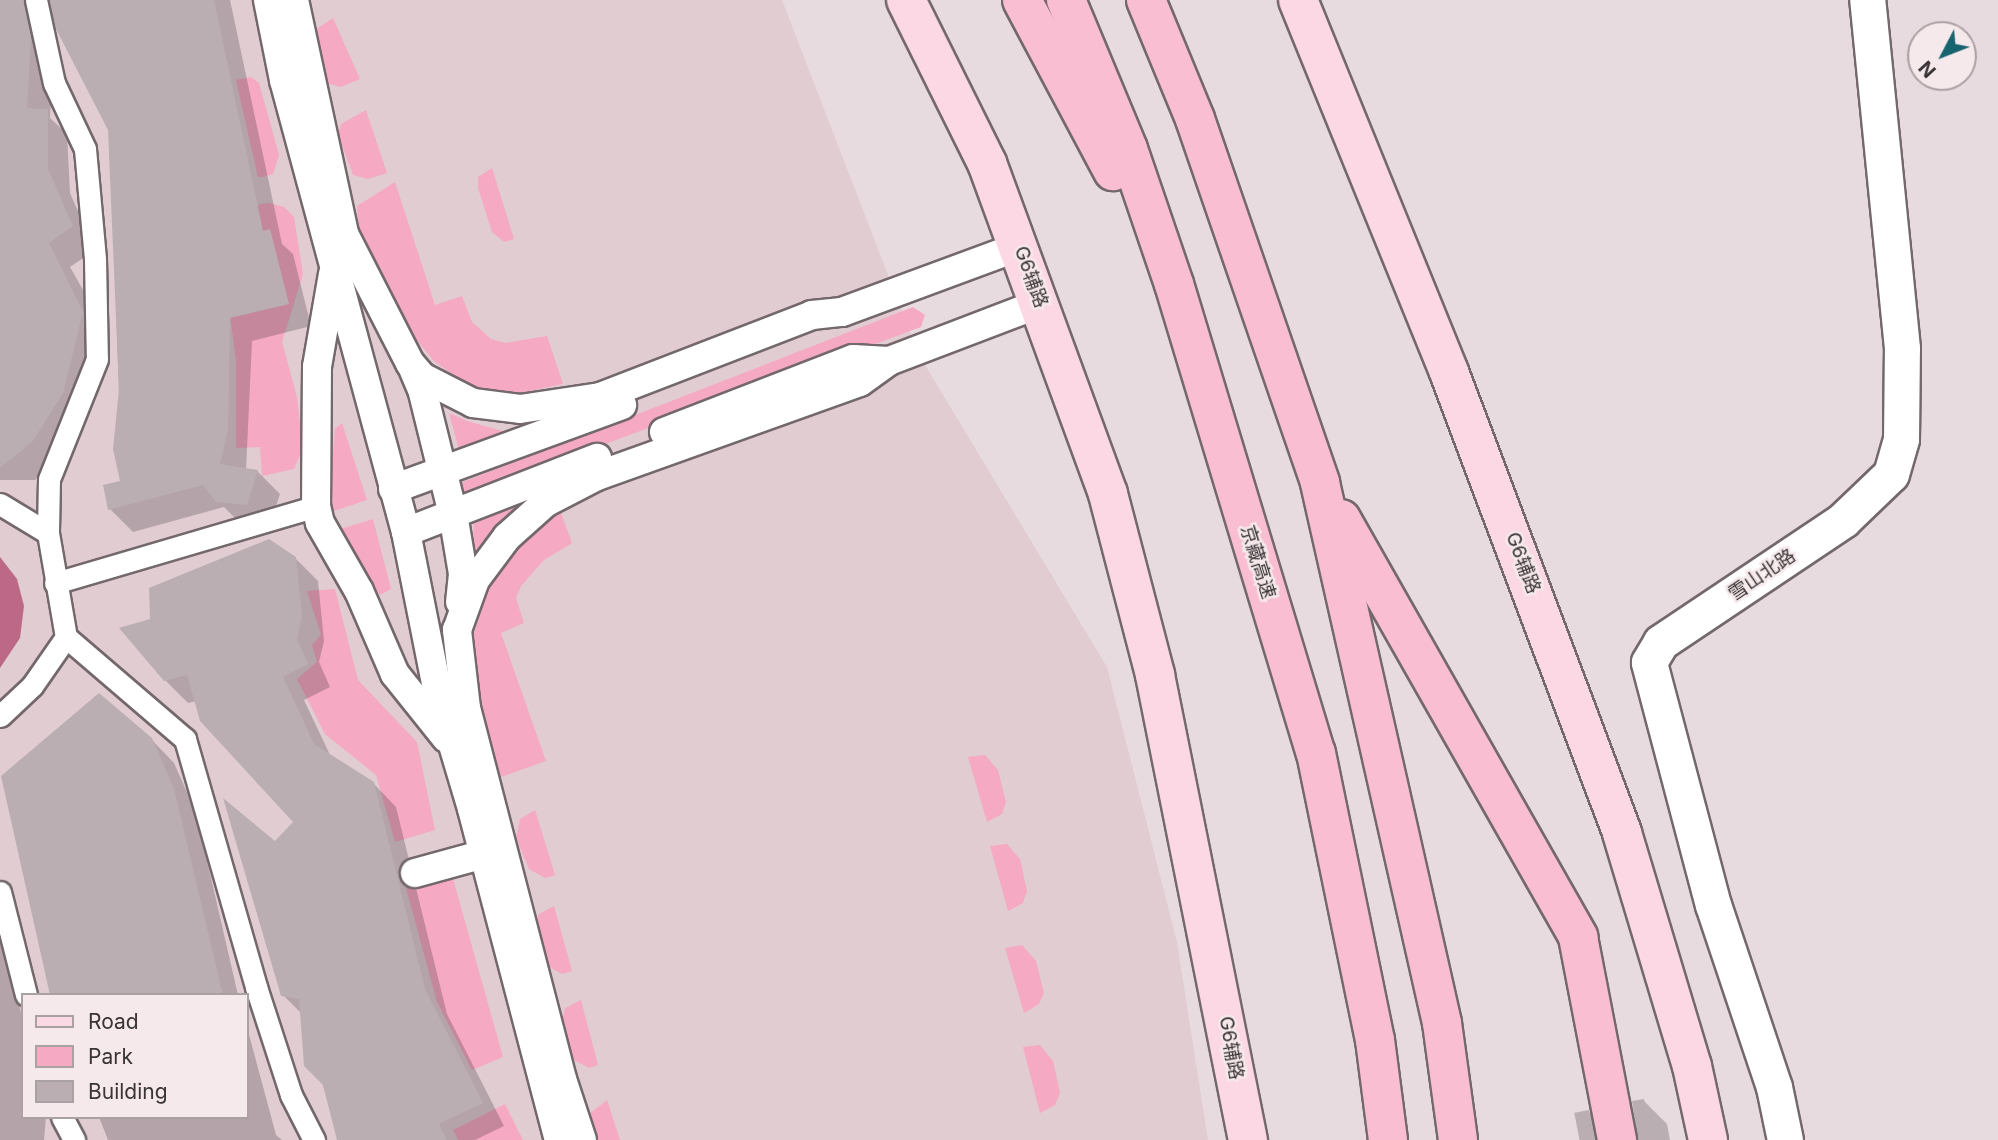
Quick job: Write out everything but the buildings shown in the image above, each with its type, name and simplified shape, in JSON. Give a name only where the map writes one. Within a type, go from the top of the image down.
[{"type":"highway","points":[[1022,0],[1174,284]]},
{"type":"highway","name":"京藏高速","points":[[1066,0],[1128,149],[1174,284],[1316,753],[1374,1040],[1388,1140]]},
{"type":"highway","points":[[1146,0],[1195,119],[1320,482],[1442,1023],[1458,1140]]},
{"type":"highway","points":[[1320,482],[1578,936],[1618,1140]]},
{"type":"main road","name":"G6辅路","points":[[906,0],[986,163],[1020,246],[1108,494],[1155,675],[1248,1140]]},
{"type":"main road","name":"G6辅路","points":[[1298,0],[1449,372],[1622,833],[1692,1066],[1708,1140]]},
{"type":"street","points":[[36,0],[54,83],[85,149],[95,259],[97,359],[49,479],[48,533],[66,637],[185,738],[256,987],[291,1095],[314,1140]]},
{"type":"street","points":[[268,0],[284,80],[406,532],[439,698],[472,809],[494,852],[582,1140]]},
{"type":"street","points":[[294,0],[344,234],[422,389],[453,514],[463,574],[457,629],[466,708],[494,852],[559,1140]]},
{"type":"street","name":"雪山北路","points":[[1785,1140],[1774,1087],[1713,905],[1649,662],[1661,642],[1843,520],[1891,474],[1901,439],[1902,348],[1867,0]]},
{"type":"street","points":[[410,363],[422,376],[472,403],[520,409],[600,397],[812,315],[842,312],[1020,246]]},
{"type":"street","points":[[335,268],[317,367],[316,506],[320,523],[359,591],[383,652],[413,700],[454,748]]},
{"type":"street","points":[[457,629],[475,580],[507,537],[545,503],[597,476],[860,382],[889,361],[1041,303]]},
{"type":"street","points":[[393,489],[443,473],[824,330],[842,312]]},
{"type":"street","points":[[406,532],[853,359],[889,361]]},
{"type":"street","points":[[0,505],[48,533]]},
{"type":"street","points":[[55,583],[316,506]]},
{"type":"street","points":[[0,716],[32,686],[66,637]]},
{"type":"street","points":[[415,873],[494,852]]},
{"type":"street","points":[[0,892],[25,993]]},
{"type":"street","points":[[63,1119],[74,1140]]},
{"type":"shaded area","points":[[0,0],[782,0],[919,355],[1107,667],[1177,942],[1208,1140],[0,1140]]},
{"type":"shaded area","points":[[0,557],[17,579],[24,606],[20,638],[0,668]]},
{"type":"green space","points":[[333,18],[360,79],[341,87],[326,83],[309,34]]},
{"type":"green space","points":[[251,77],[259,83],[279,155],[273,174],[264,177],[258,177],[236,80]]},
{"type":"green space","points":[[366,110],[387,173],[368,179],[353,175],[338,134],[341,124]]},
{"type":"green space","points":[[492,168],[514,239],[504,242],[492,232],[478,188],[478,177]]},
{"type":"green space","points":[[395,182],[435,305],[462,296],[472,322],[491,339],[505,343],[547,336],[563,384],[505,396],[470,387],[434,361],[401,321],[359,236],[357,206]]},
{"type":"green space","points":[[269,203],[284,207],[294,217],[303,274],[282,342],[297,397],[303,448],[294,469],[262,476],[260,447],[236,448],[236,360],[221,245],[260,204]]},
{"type":"green space","points":[[913,307],[925,315],[921,327],[462,497],[458,485],[463,482]]},
{"type":"green space","points":[[449,413],[467,421],[516,435],[460,453]]},
{"type":"green space","points":[[342,423],[367,500],[328,513],[335,429]]},
{"type":"green space","points":[[525,502],[472,567],[474,519]]},
{"type":"green space","points":[[557,502],[572,543],[544,560],[521,586],[516,598],[524,623],[501,633],[546,761],[495,779],[478,728],[471,642],[497,563]]},
{"type":"green space","points":[[373,519],[391,589],[380,595],[334,531]]},
{"type":"green space","points":[[335,589],[358,680],[417,742],[435,830],[395,842],[376,775],[325,734],[297,679],[317,662],[312,645],[321,635],[307,591]]},
{"type":"green space","points":[[985,755],[998,770],[1006,802],[1002,814],[987,822],[968,757]]},
{"type":"green space","points":[[535,810],[555,875],[545,878],[529,869],[516,838],[520,819]]},
{"type":"green space","points":[[1007,844],[1020,859],[1027,891],[1023,903],[1008,911],[990,846]]},
{"type":"green space","points":[[452,875],[503,1057],[472,1070],[437,1002],[405,884]]},
{"type":"green space","points":[[554,906],[572,971],[562,974],[546,965],[534,926],[539,914]]},
{"type":"green space","points":[[1022,945],[1036,961],[1044,993],[1039,1004],[1024,1013],[1005,948]]},
{"type":"green space","points":[[581,1000],[598,1065],[589,1068],[572,1059],[561,1026],[565,1008]]},
{"type":"green space","points":[[1040,1045],[1053,1061],[1060,1093],[1055,1105],[1040,1113],[1023,1047]]},
{"type":"green space","points":[[607,1100],[620,1140],[593,1140],[589,1114]]},
{"type":"green space","points":[[505,1104],[523,1140],[458,1140],[453,1130]]}]
